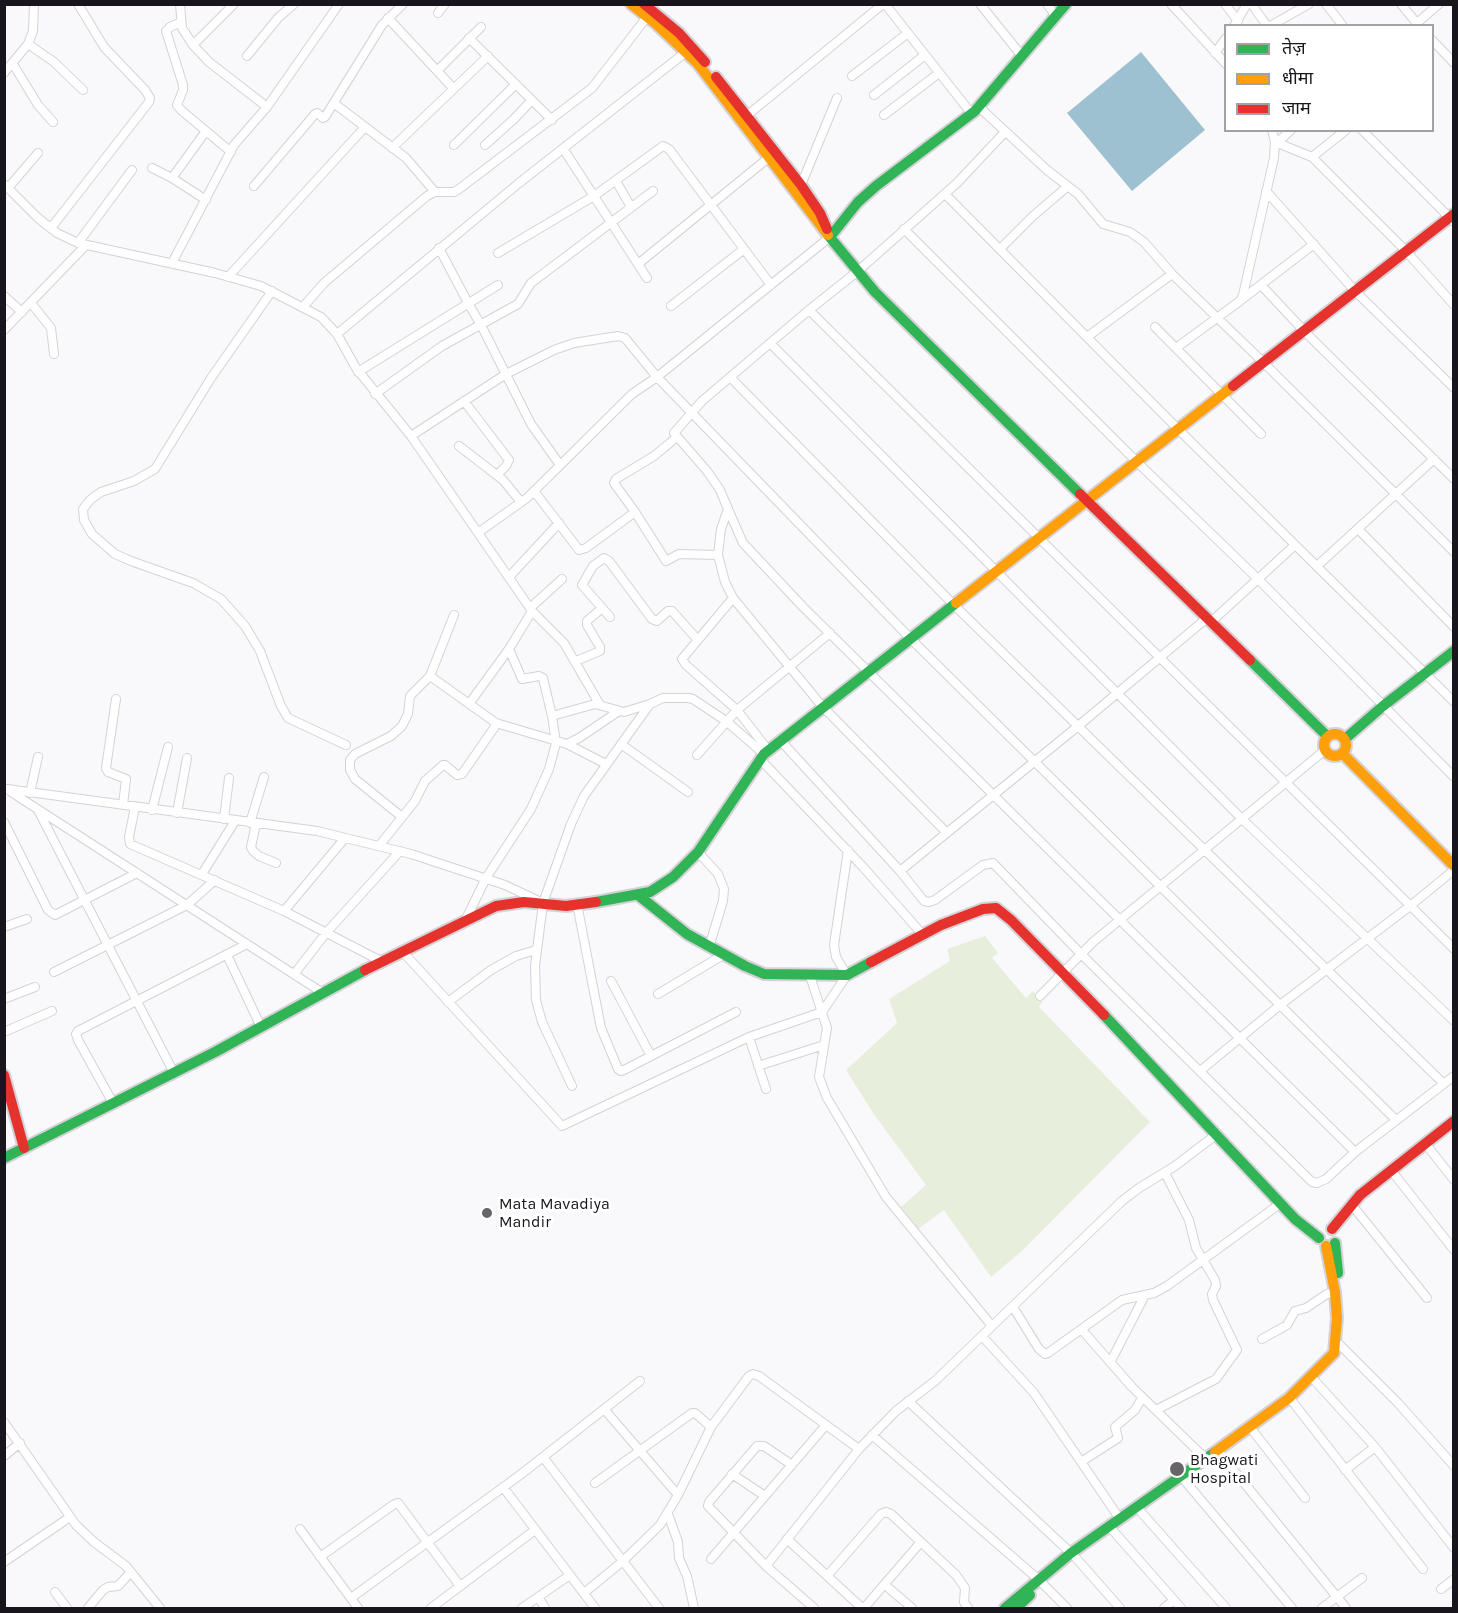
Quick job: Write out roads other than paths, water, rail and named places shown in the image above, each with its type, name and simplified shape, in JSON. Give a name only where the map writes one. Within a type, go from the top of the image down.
[{"type":"street","points":[[4,73],[28,44],[33,31],[34,4]]},
{"type":"street","points":[[51,228],[150,98],[104,47],[78,4]]},
{"type":"street","points":[[180,4],[182,28],[193,45],[209,62],[267,107]]},
{"type":"street","points":[[193,45],[234,4]]},
{"type":"street","points":[[247,56],[278,18],[294,4]]},
{"type":"street","points":[[172,264],[231,152],[267,107],[339,4]]},
{"type":"street","points":[[254,186],[315,114],[325,117],[388,18],[403,4]]},
{"type":"street","points":[[438,13],[445,4]]},
{"type":"street","points":[[631,4],[648,8],[679,33],[703,60],[830,237],[875,292],[1327,736]]},
{"type":"street","points":[[744,118],[884,4],[939,73],[975,110],[1005,132],[1068,186],[1103,224],[1137,236],[1172,274],[1454,552]]},
{"type":"street","points":[[980,4],[1022,56]]},
{"type":"street","points":[[1047,4],[1056,16]]},
{"type":"street","points":[[479,532],[534,491],[625,400],[657,377],[830,237],[858,202],[876,186],[975,110],[1066,4]]},
{"type":"street","points":[[1171,4],[1222,58]]},
{"type":"street","points":[[1225,4],[1236,23],[1250,6],[1266,24]]},
{"type":"street","points":[[1272,24],[1309,4]]},
{"type":"street","points":[[1326,4],[1341,24]]},
{"type":"street","points":[[1401,4],[1418,24],[1439,4]]},
{"type":"street","points":[[648,8],[744,118]]},
{"type":"street","points":[[303,308],[324,283],[427,196],[435,192],[454,192],[459,189],[552,120],[598,82],[648,8]]},
{"type":"street","points":[[388,18],[453,88]]},
{"type":"street","points":[[181,22],[166,31],[183,85],[177,105],[231,152]]},
{"type":"street","points":[[437,71],[481,27]]},
{"type":"street","points":[[852,76],[908,33]]},
{"type":"street","points":[[469,38],[552,120]]},
{"type":"street","points":[[1434,42],[1454,63]]},
{"type":"street","points":[[28,44],[54,62],[83,90]]},
{"type":"street","points":[[338,334],[439,248],[686,52]]},
{"type":"street","points":[[874,95],[925,55]]},
{"type":"street","points":[[392,148],[488,56]]},
{"type":"street","points":[[13,64],[38,105],[53,122]]},
{"type":"street","points":[[884,115],[939,73]]},
{"type":"street","points":[[454,145],[516,84]]},
{"type":"street","points":[[797,188],[837,98]]},
{"type":"street","points":[[485,145],[532,100]]},
{"type":"street","points":[[334,104],[392,148],[416,169],[435,192]]},
{"type":"street","points":[[228,277],[365,127]]},
{"type":"street","points":[[172,178],[206,131]]},
{"type":"street","points":[[1005,132],[945,194],[858,271],[730,377],[691,412],[674,433],[707,471],[720,490],[743,543],[830,633],[1355,1152]]},
{"type":"street","points":[[1240,301],[1245,289],[1274,158],[1276,142],[1273,132]]},
{"type":"street","points":[[1276,142],[1288,132]]},
{"type":"street","points":[[1312,158],[1344,132]]},
{"type":"street","points":[[4,1158],[261,1027],[381,961],[496,906],[524,902],[566,906],[638,895],[650,892],[674,877],[698,852],[764,755],[780,740],[1136,461],[1452,219],[1366,132]]},
{"type":"street","points":[[1276,142],[1312,158],[1408,254],[1454,305]]},
{"type":"street","points":[[498,253],[594,196],[659,148],[666,146],[771,285]]},
{"type":"street","points":[[564,150],[647,278]]},
{"type":"street","points":[[38,153],[6,186],[51,228],[82,244],[261,286],[321,317],[338,334],[358,372],[411,436],[531,609],[560,637],[600,705]]},
{"type":"street","points":[[638,264],[771,155]]},
{"type":"street","points":[[152,168],[206,200]]},
{"type":"street","points":[[4,330],[31,303],[82,244],[132,171]]},
{"type":"street","points":[[616,181],[631,207]]},
{"type":"street","points":[[1000,249],[1024,224],[1068,186]]},
{"type":"street","points":[[375,394],[442,346],[518,304],[528,285],[653,191]]},
{"type":"street","points":[[1266,191],[1357,292],[1454,388]]},
{"type":"street","points":[[945,194],[1454,702]]},
{"type":"street","points":[[904,229],[1136,461],[1258,579],[1454,777]]},
{"type":"street","points":[[1176,348],[1314,244]]},
{"type":"street","points":[[439,248],[531,424],[560,465]]},
{"type":"street","points":[[671,306],[744,249]]},
{"type":"street","points":[[1087,337],[1172,274]]},
{"type":"street","points":[[358,372],[498,285]]},
{"type":"street","points":[[1261,285],[1305,332],[1452,474]]},
{"type":"street","points":[[272,291],[211,378],[155,469],[134,481],[101,492],[83,508],[84,520],[92,534],[116,554],[194,583],[221,599],[250,633],[288,718],[346,745]]},
{"type":"street","points":[[4,296],[22,312]]},
{"type":"street","points":[[31,303],[51,328],[54,354]]},
{"type":"street","points":[[809,310],[1454,949]]},
{"type":"street","points":[[1155,327],[1261,434]]},
{"type":"street","points":[[411,436],[506,374],[562,347],[618,336],[625,338],[657,377],[910,638],[1396,1120]]},
{"type":"street","points":[[770,343],[1242,819],[1454,1021]]},
{"type":"street","points":[[730,377],[1077,727],[1444,1084]]},
{"type":"street","points":[[464,401],[508,460],[506,466],[497,475]]},
{"type":"street","points":[[676,437],[654,456],[615,481],[615,487],[635,512],[666,561],[679,554],[718,555]]},
{"type":"street","points":[[459,446],[497,475],[521,502]]},
{"type":"street","points":[[1317,566],[1434,459]]},
{"type":"street","points":[[534,491],[579,550],[583,550],[635,512]]},
{"type":"street","points":[[728,509],[721,529],[718,555],[725,582],[733,598],[822,706],[947,833]]},
{"type":"street","points":[[509,577],[559,523]]},
{"type":"street","points":[[1358,529],[1454,627]]},
{"type":"street","points":[[900,871],[1035,762],[1158,658],[1209,620],[1295,545]]},
{"type":"street","points":[[610,617],[582,585],[594,564],[604,558],[609,561],[652,619],[657,621],[668,611],[672,611],[697,639]]},
{"type":"street","points":[[469,704],[509,649],[531,609],[562,579]]},
{"type":"street","points":[[733,598],[683,657],[683,663],[737,710],[764,755]]},
{"type":"street","points":[[576,661],[600,649],[587,621],[601,609]]},
{"type":"street","points":[[402,817],[355,779],[350,770],[350,760],[356,754],[391,736],[402,726],[408,714],[410,696],[430,676],[454,615]]},
{"type":"street","points":[[697,755],[737,710],[830,633]]},
{"type":"street","points":[[465,921],[486,878],[531,809],[549,769],[556,743],[543,678],[539,676],[522,679],[509,649]]},
{"type":"street","points":[[1345,740],[1383,706],[1454,651]]},
{"type":"street","points":[[430,676],[496,723],[556,743],[567,744],[606,764]]},
{"type":"street","points":[[552,716],[595,704],[619,711],[630,711],[663,698],[688,698],[726,722],[764,755],[923,935]]},
{"type":"street","points":[[116,699],[106,768],[108,772],[126,779],[123,806]]},
{"type":"street","points":[[572,1086],[542,1022],[537,1000],[536,950],[543,903],[576,811],[592,783],[651,704]]},
{"type":"street","points":[[567,744],[619,711]]},
{"type":"street","points":[[379,846],[415,801],[425,781],[445,765],[457,775],[462,774],[496,723]]},
{"type":"street","points":[[1327,736],[1337,734],[1345,740],[1343,754]]},
{"type":"street","points":[[1327,736],[1323,746],[1325,750],[1333,756],[1343,754]]},
{"type":"street","points":[[780,740],[900,871],[919,897],[929,902],[983,865],[993,863],[1312,1182],[1322,1182],[1355,1152],[1454,1076]]},
{"type":"street","points":[[621,744],[688,792]]},
{"type":"street","points":[[152,810],[168,747]]},
{"type":"street","points":[[1041,996],[1082,954],[1120,920],[1325,750]]},
{"type":"street","points":[[1200,1071],[1280,1005],[1410,906],[1454,868],[1343,754]]},
{"type":"street","points":[[30,793],[38,757]]},
{"type":"street","points":[[177,813],[187,758]]},
{"type":"street","points":[[264,777],[253,823],[251,846],[259,856],[276,863]]},
{"type":"street","points":[[224,819],[229,778]]},
{"type":"street","points":[[6,789],[317,831],[400,851],[486,878],[543,903]]},
{"type":"street","points":[[6,789],[323,993]]},
{"type":"street","points":[[135,807],[129,837],[130,843],[284,911],[381,961]]},
{"type":"street","points":[[37,809],[174,1072]]},
{"type":"street","points":[[201,874],[235,821]]},
{"type":"street","points":[[4,822],[51,913],[58,914],[137,873]]},
{"type":"street","points":[[284,911],[345,838]]},
{"type":"street","points":[[847,975],[836,957],[834,945],[848,850]]},
{"type":"street","points":[[295,973],[326,933],[400,851]]},
{"type":"street","points":[[698,852],[718,874],[724,889],[723,901],[710,947]]},
{"type":"street","points":[[54,972],[187,905],[215,880]]},
{"type":"street","points":[[638,895],[687,934],[723,955],[764,974],[810,976],[847,975],[941,925],[983,909],[996,908],[1064,973],[1295,1219],[1330,1238]]},
{"type":"street","points":[[577,904],[599,1022],[616,1066],[621,1071],[736,1012]]},
{"type":"street","points":[[4,927],[27,919]]},
{"type":"street","points":[[113,1103],[76,1034],[81,1028],[248,944]]},
{"type":"street","points":[[448,1002],[491,970],[516,956],[536,950]]},
{"type":"street","points":[[402,951],[562,1126],[749,1037],[822,1012],[847,975]]},
{"type":"street","points":[[227,955],[261,1027]]},
{"type":"street","points":[[658,994],[723,955]]},
{"type":"street","points":[[810,976],[827,1029],[819,1069],[821,1084],[827,1098],[892,1204],[992,1326]]},
{"type":"street","points":[[611,981],[651,1056]]},
{"type":"street","points":[[4,999],[35,987]]},
{"type":"street","points":[[4,1032],[52,1011]]},
{"type":"street","points":[[749,1037],[766,1089]]},
{"type":"street","points":[[758,1066],[824,1045]]},
{"type":"street","points":[[4,1075],[24,1148]]},
{"type":"street","points":[[1005,1608],[1073,1555],[1185,1481],[1289,1398],[1330,1359],[1336,1344],[1335,1292],[1330,1238],[1367,1189],[1454,1121]]},
{"type":"street","points":[[1330,1238],[1394,1174],[1454,1128]]},
{"type":"street","points":[[766,1566],[872,1435],[908,1401],[935,1381],[1130,1194],[1165,1173],[1217,1134]]},
{"type":"street","points":[[1428,1147],[1454,1180]]},
{"type":"street","points":[[1156,1410],[1216,1379],[1237,1352],[1213,1300],[1215,1280],[1194,1244],[1189,1220],[1165,1173]]},
{"type":"street","points":[[1394,1174],[1454,1250]]},
{"type":"street","points":[[1013,1307],[1039,1349],[1045,1354],[1122,1300],[1154,1293],[1167,1286],[1281,1203]]},
{"type":"street","points":[[1356,1210],[1427,1298]]},
{"type":"street","points":[[1111,1529],[1120,1519],[1206,1459],[1220,1453],[1253,1431],[1292,1401],[1334,1362],[1340,1345],[1340,1308],[1330,1238]]},
{"type":"street","points":[[1262,1340],[1287,1325],[1295,1311],[1306,1308],[1327,1294],[1335,1292]]},
{"type":"street","points":[[1111,1361],[1145,1295]]},
{"type":"street","points":[[1082,1329],[1142,1398],[1206,1459]]},
{"type":"street","points":[[982,1336],[1034,1394],[1120,1519]]},
{"type":"street","points":[[1340,1345],[1398,1403],[1454,1466]]},
{"type":"street","points":[[584,1593],[654,1532],[668,1514],[711,1427],[753,1374],[759,1376],[859,1449]]},
{"type":"street","points":[[351,1598],[543,1457],[640,1381]]},
{"type":"street","points":[[1315,1381],[1375,1447],[1454,1548]]},
{"type":"street","points":[[1081,1462],[1118,1438],[1115,1427],[1135,1410],[1142,1398]]},
{"type":"street","points":[[908,1401],[1073,1555],[1120,1608]]},
{"type":"street","points":[[1292,1401],[1423,1569]]},
{"type":"street","points":[[604,1409],[678,1495]]},
{"type":"street","points":[[595,1483],[692,1413],[711,1427]]},
{"type":"street","points":[[4,1422],[70,1517],[94,1542],[118,1559],[131,1572],[159,1608]]},
{"type":"street","points":[[711,1559],[826,1425]]},
{"type":"street","points":[[1253,1431],[1305,1498]]},
{"type":"street","points":[[872,1435],[1041,1581],[1068,1608]]},
{"type":"street","points":[[4,1456],[20,1443]]},
{"type":"street","points":[[792,1465],[760,1445],[732,1474],[708,1506],[766,1566],[814,1608]]},
{"type":"street","points":[[1346,1470],[1375,1447]]},
{"type":"street","points":[[1220,1453],[1346,1608]]},
{"type":"street","points":[[543,1457],[659,1608]]},
{"type":"street","points":[[732,1474],[765,1496]]},
{"type":"street","points":[[1185,1481],[1292,1608]]},
{"type":"street","points":[[503,1487],[595,1608]]},
{"type":"street","points":[[320,1557],[398,1503],[460,1586]]},
{"type":"street","points":[[827,1576],[884,1512],[891,1514],[959,1579],[965,1588],[964,1602],[969,1608]]},
{"type":"street","points":[[1141,1512],[1226,1608]]},
{"type":"street","points":[[668,1514],[677,1536],[680,1562],[687,1576],[694,1608]]},
{"type":"street","points":[[4,1562],[70,1517]]},
{"type":"street","points":[[300,1529],[358,1608]]},
{"type":"street","points":[[1111,1529],[1181,1608]]},
{"type":"street","points":[[431,1608],[535,1530]]},
{"type":"street","points":[[787,1539],[863,1608],[920,1543]]},
{"type":"street","points":[[88,1608],[103,1590],[118,1586],[131,1572]]},
{"type":"street","points":[[522,1608],[570,1575]]},
{"type":"street","points":[[1322,1608],[1362,1578]]},
{"type":"street","points":[[1441,1588],[1454,1579]]},
{"type":"street","points":[[1016,1608],[1041,1581]]},
{"type":"street","points":[[885,1585],[912,1608]]},
{"type":"street","points":[[55,1592],[67,1608]]},
{"type":"street","points":[[538,1597],[545,1608]]},
{"type":"street","points":[[1164,1608],[1173,1600]]},
{"type":"water","points":[[1141,52],[1205,130],[1132,191],[1067,113]]},
{"type":"place","name":"Mata Mavadiya Mandir","points":[[487,1213]]},
{"type":"place","name":"Bhagwati Hospital","points":[[1177,1469]]}]
